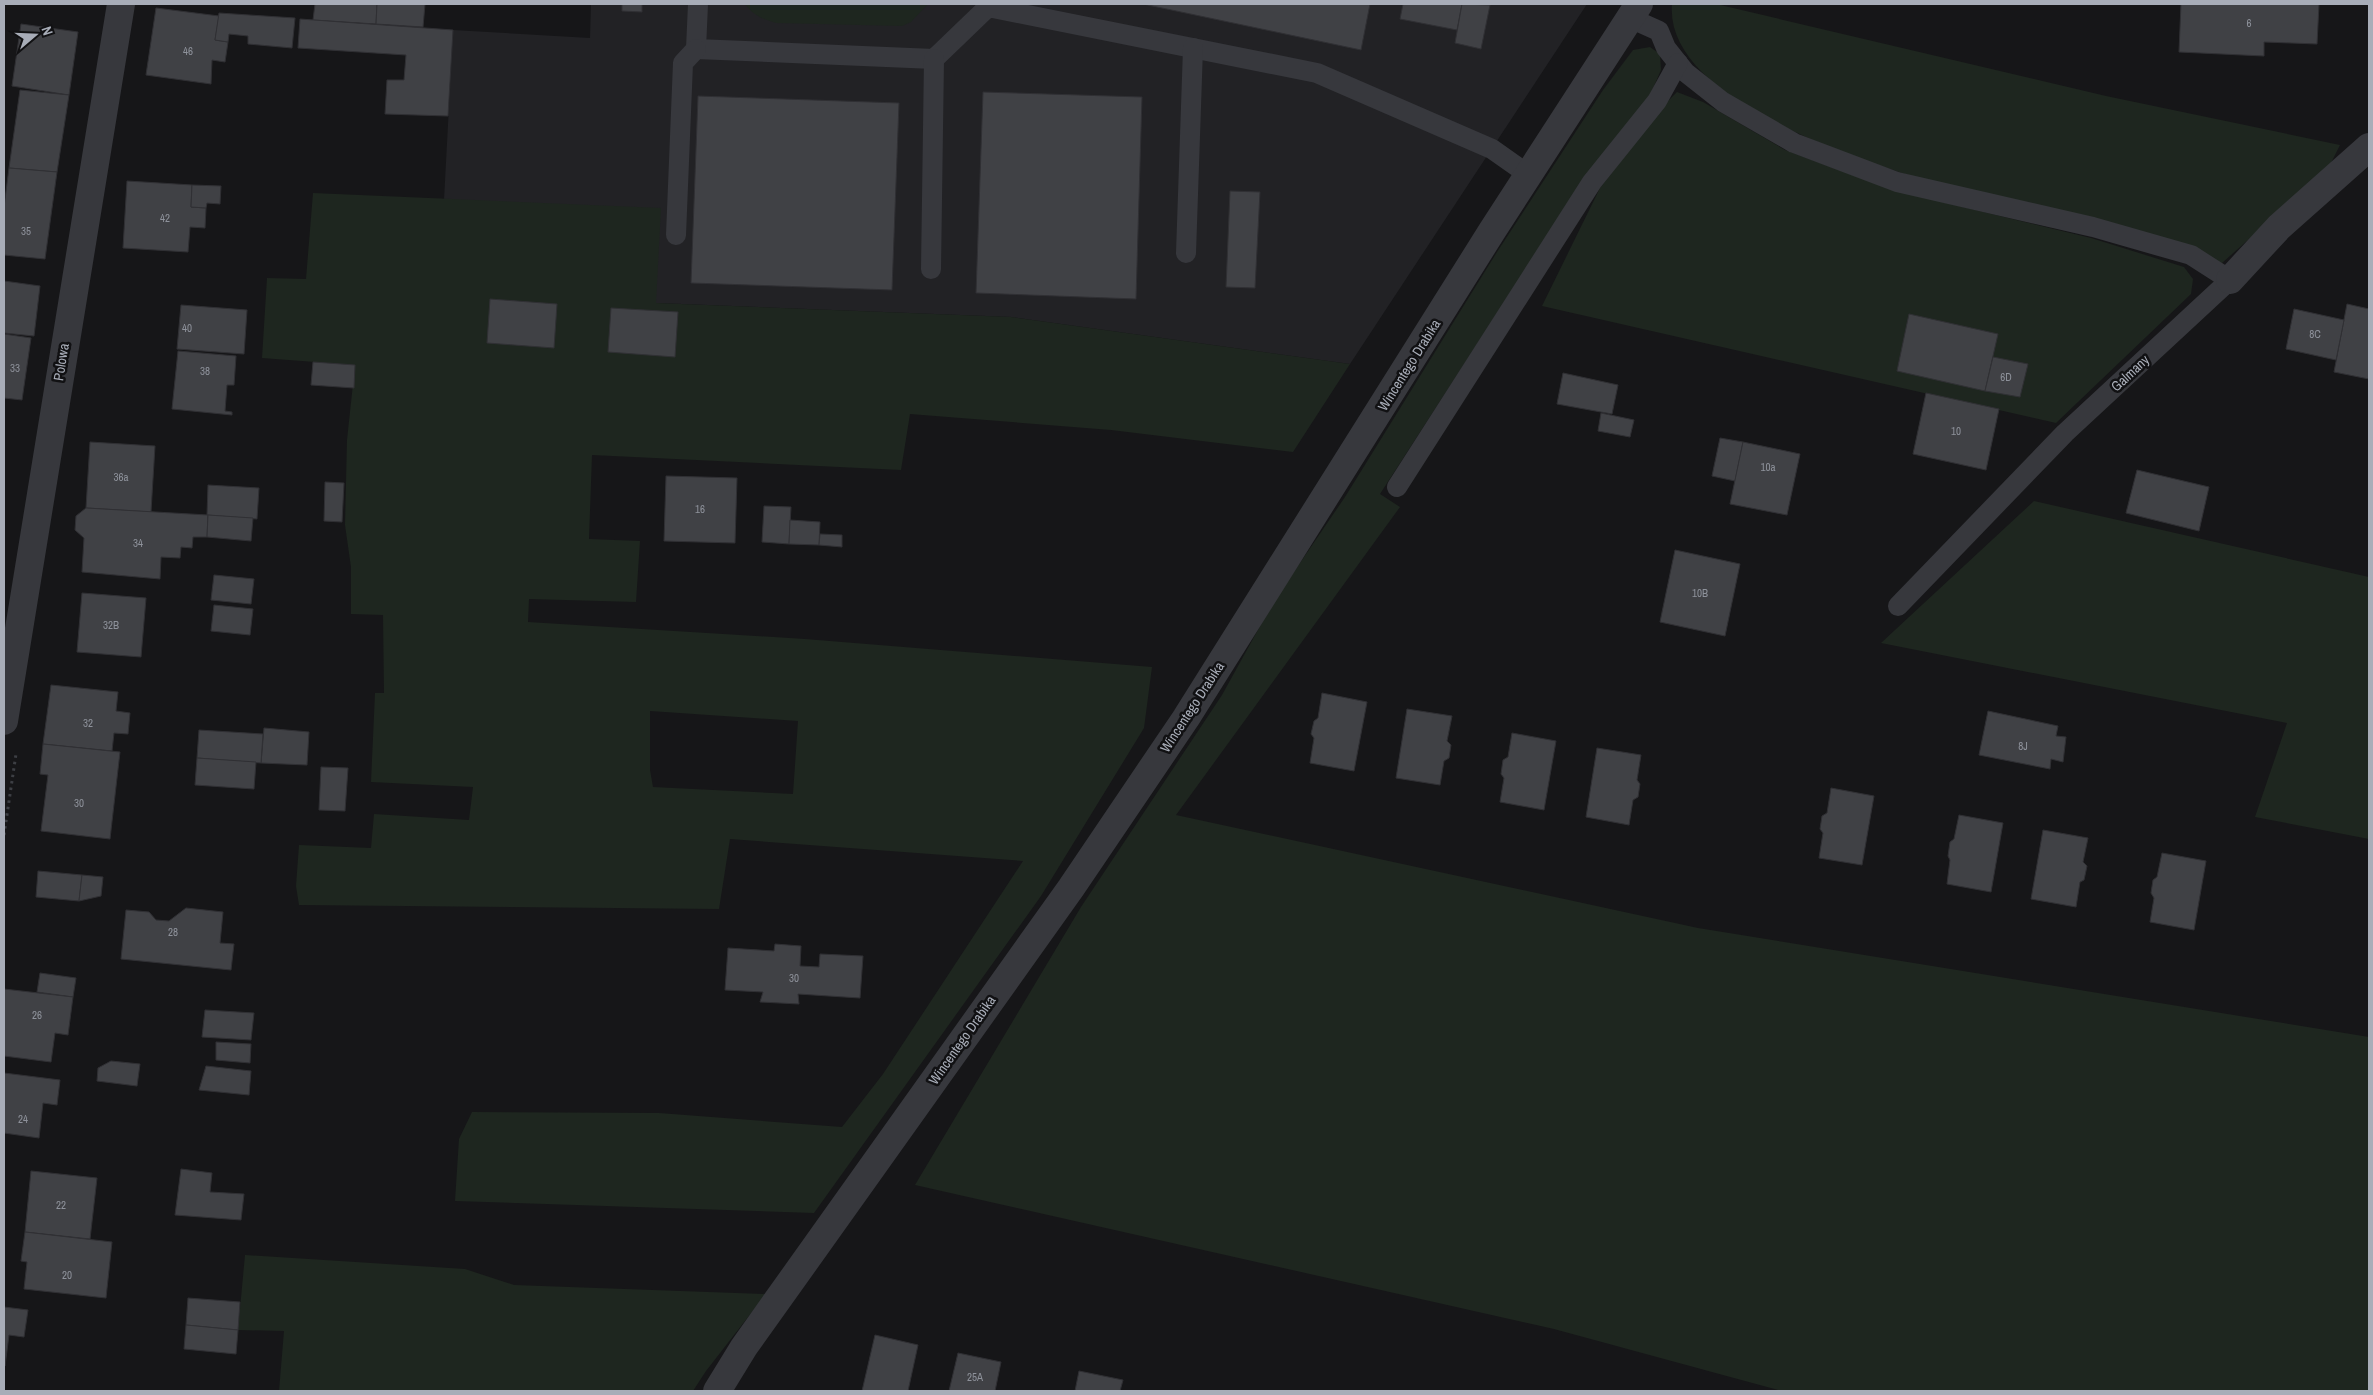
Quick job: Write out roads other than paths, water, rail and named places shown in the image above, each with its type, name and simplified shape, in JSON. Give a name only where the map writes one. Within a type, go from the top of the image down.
[{"type":"street","name":"Polowa","points":[[4,721],[10,640],[120,4]]},
{"type":"street","name":"Wincentego Drabika","points":[[717,1391],[744,1347],[1071,888],[1186,718],[1528,175],[1635,11]]},
{"type":"street","name":"Galmany","points":[[2230,280],[2279,227],[2369,147]]},
{"type":"lane","points":[[676,235],[683,63],[696,49],[698,4]]},
{"type":"lane","points":[[932,269],[934,59],[988,5],[1317,73],[1492,149],[1528,175]]},
{"type":"lane","points":[[1635,11],[1659,31],[1666,48],[1685,72],[1723,102],[1794,142],[1897,182],[2093,227],[2191,255],[2230,280]]},
{"type":"lane","points":[[1186,253],[1193,48]]},
{"type":"lane","points":[[696,49],[934,59]]},
{"type":"lane","points":[[1397,487],[1592,182],[1657,101],[1678,62]]},
{"type":"lane","name":"Galmany","points":[[1898,606],[2065,433],[2230,280]]}]
